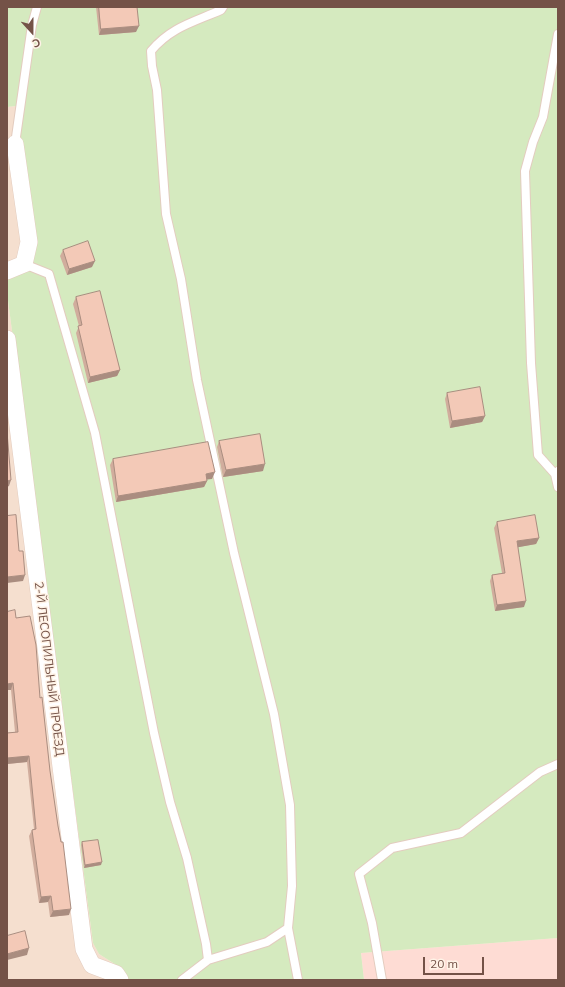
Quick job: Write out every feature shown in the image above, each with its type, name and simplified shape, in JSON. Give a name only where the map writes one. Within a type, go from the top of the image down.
[{"type":"street","points":[[7,271],[24,264],[29,242],[15,144]]},
{"type":"street","name":"2-Й ЛЕСОПИЛЬНЫЙ ПРОЕЗД","points":[[7,339],[84,949],[92,965],[116,974],[120,980]]},
{"type":"lane","points":[[15,144],[32,25],[37,7]]},
{"type":"lane","points":[[222,7],[221,10],[173,31],[161,38],[151,51],[152,66],[157,90],[166,214],[181,279],[197,380],[234,553],[274,714],[290,805],[292,886],[288,928],[298,980]]},
{"type":"lane","points":[[558,34],[543,117],[533,142],[525,171],[531,363],[538,454],[557,472],[558,487]]},
{"type":"lane","points":[[24,264],[48,274],[95,433],[154,733],[170,802],[187,858],[206,944],[208,960]]},
{"type":"lane","points":[[382,980],[372,923],[359,874],[392,848],[461,834],[540,772],[558,764]]},
{"type":"lane","points":[[182,980],[208,960],[267,942],[288,928]]},
{"type":"shaded area","points":[[16,106],[35,249],[7,278],[7,107]]},
{"type":"shaded area","points":[[7,293],[93,943],[99,954],[121,968],[128,980],[7,980]]},
{"type":"shaded area","points":[[558,938],[558,980],[364,980],[361,953]]},
{"type":"green space","points":[[7,7],[558,7],[558,938],[361,953],[364,980],[128,980],[121,968],[99,954],[93,943],[7,293],[7,278],[27,271],[21,145],[16,106],[7,107]]},
{"type":"building","points":[[99,7],[137,7],[139,26],[101,29]]},
{"type":"building","points":[[88,241],[95,261],[69,269],[63,250]]},
{"type":"building","points":[[100,291],[120,370],[90,377],[78,326],[82,325],[76,297]]},
{"type":"building","points":[[480,387],[485,416],[452,421],[447,393]]},
{"type":"building","points":[[7,432],[11,480],[7,481]]},
{"type":"building","points":[[260,434],[265,464],[226,470],[219,441]]},
{"type":"building","points":[[208,442],[215,472],[206,474],[207,481],[118,496],[113,459]]},
{"type":"building","points":[[16,515],[19,551],[23,551],[25,575],[7,577],[7,516]]},
{"type":"building","points":[[535,515],[539,538],[517,541],[526,601],[497,605],[492,575],[505,573],[497,522]]},
{"type":"building","points":[[15,610],[16,618],[30,616],[36,645],[40,698],[42,697],[50,771],[58,826],[61,842],[63,842],[71,909],[53,911],[51,896],[41,897],[32,830],[36,829],[29,756],[7,758],[7,733],[18,732],[13,683],[7,684],[7,612]]},
{"type":"building","points":[[98,840],[102,862],[85,865],[82,842]]},
{"type":"building","points":[[25,931],[29,948],[7,954],[7,936]]}]
